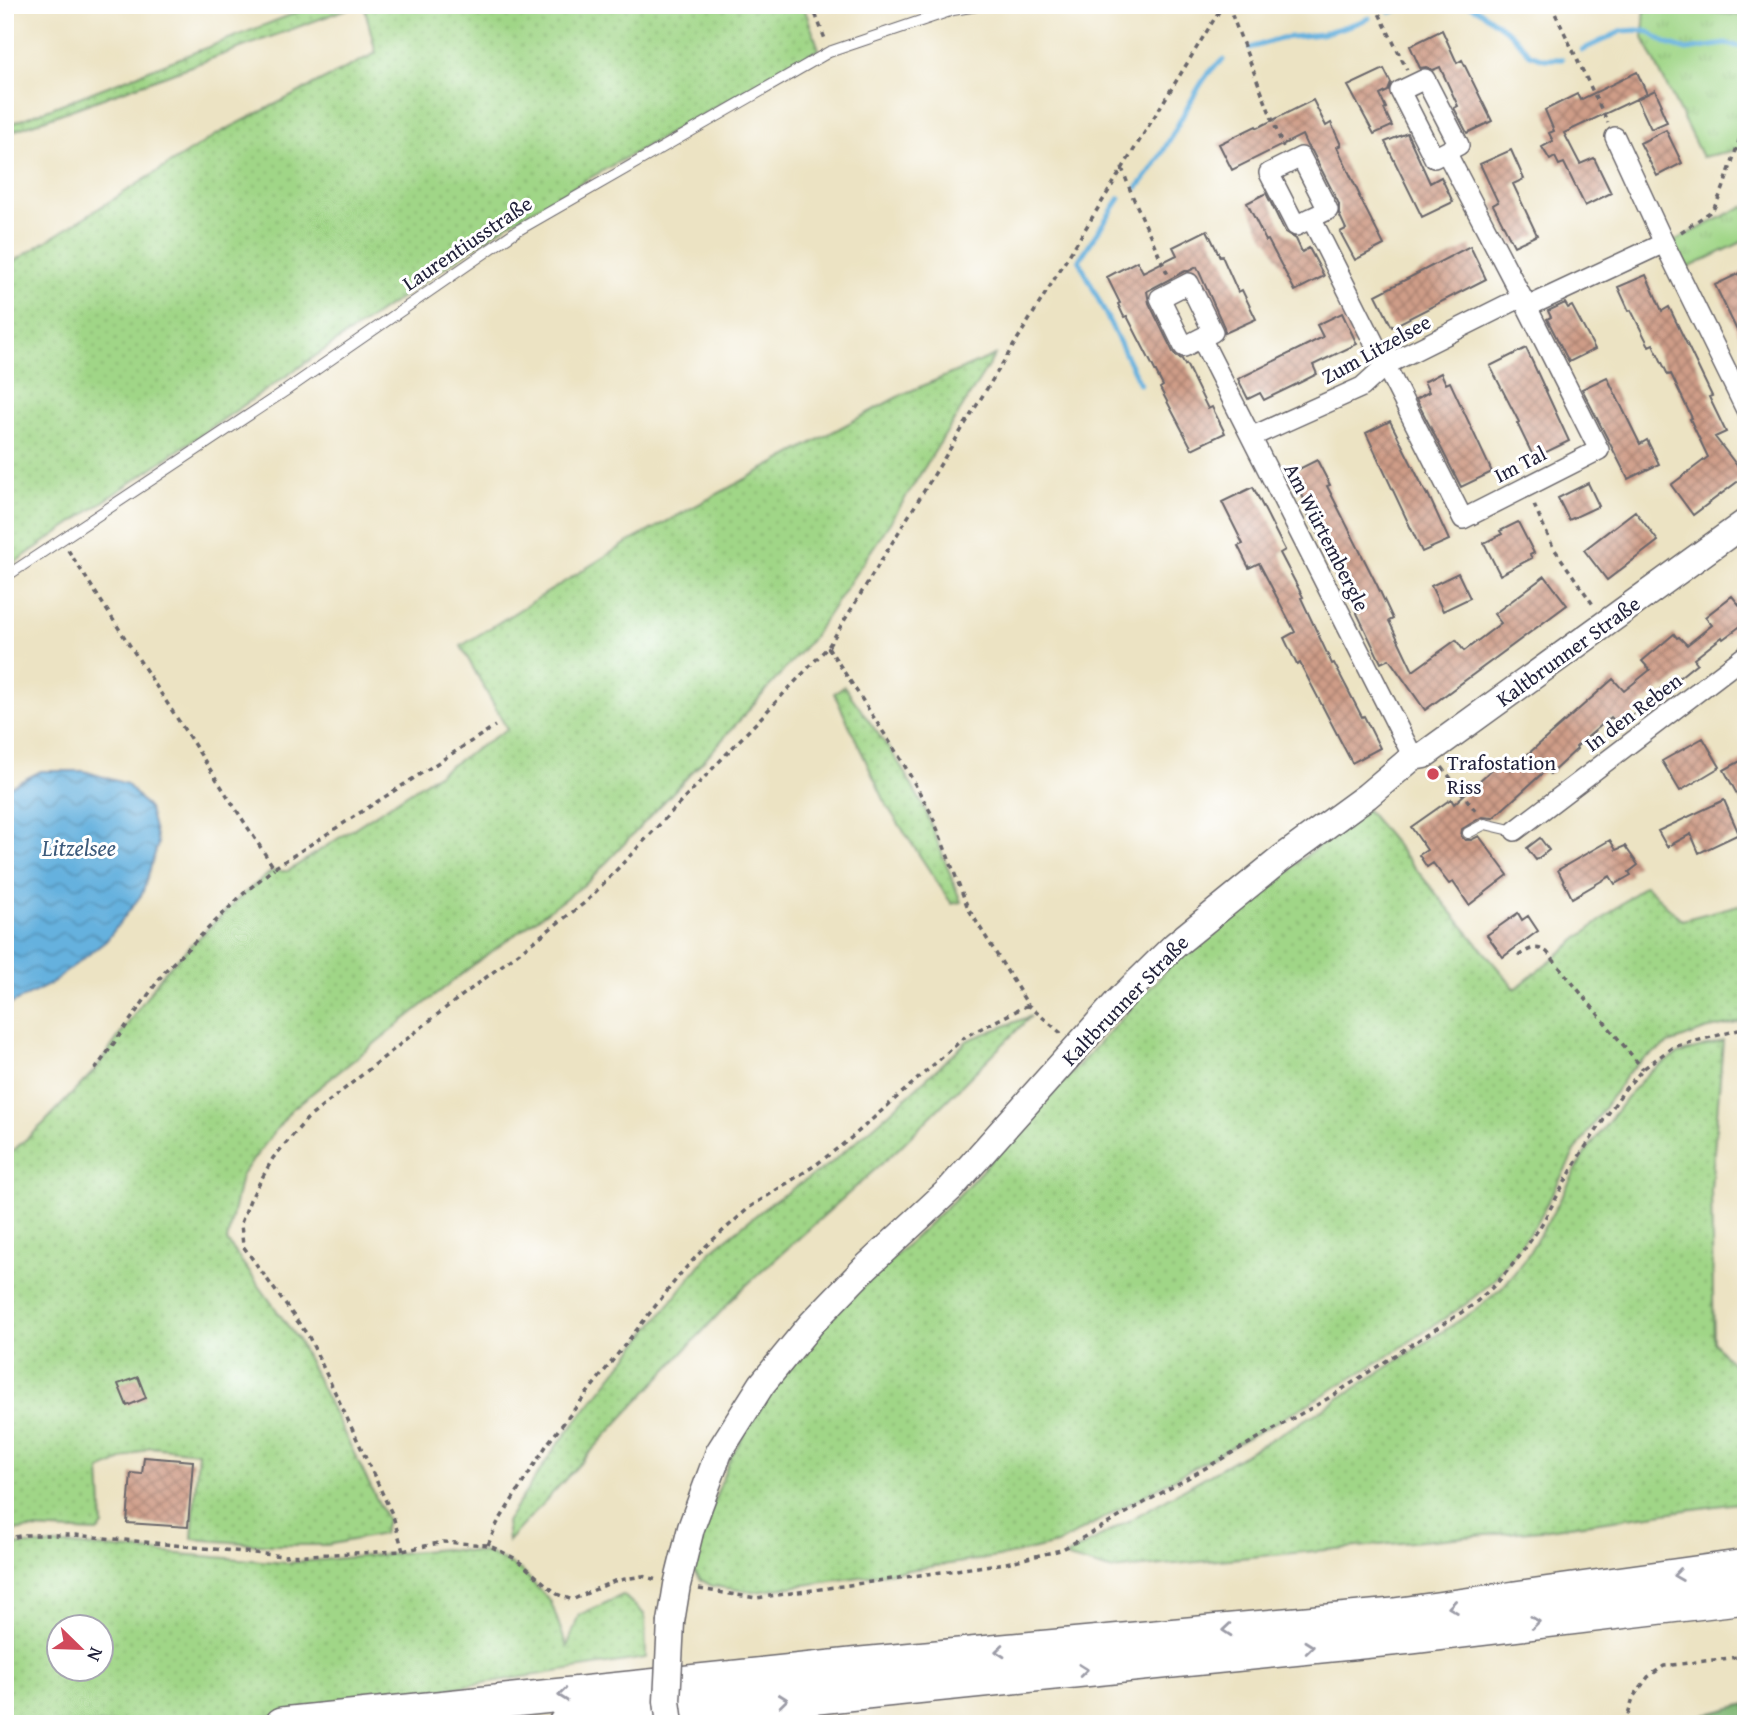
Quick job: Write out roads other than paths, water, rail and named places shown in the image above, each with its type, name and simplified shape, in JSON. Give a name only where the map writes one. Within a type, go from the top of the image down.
[{"type":"highway","points":[[282,1724],[862,1664],[1394,1615],[1746,1566]]},
{"type":"highway","points":[[565,1724],[1411,1637],[1746,1597]]},
{"type":"street","points":[[1425,79],[1459,145],[1446,152],[1434,158],[1400,91],[1425,79]]},
{"type":"street","points":[[1615,137],[1746,410]]},
{"type":"street","name":"Im Tal","points":[[1311,218],[1463,519],[1599,450],[1446,152]]},
{"type":"street","points":[[1301,157],[1328,210],[1311,218],[1296,226],[1269,173],[1301,157]]},
{"type":"street","name":"Zum Litzelsee","points":[[1251,437],[1362,387],[1386,365],[1524,302],[1664,243]]},
{"type":"street","points":[[1189,283],[1213,332],[1201,338],[1184,347],[1160,298],[1189,283]]},
{"type":"street","name":"Am Würtembergle","points":[[1201,338],[1413,757]]},
{"type":"street","name":"Kaltbrunner Straße","points":[[670,1724],[667,1700],[671,1622],[691,1528],[719,1452],[762,1384],[812,1323],[865,1268],[950,1189],[1118,1001],[1175,945],[1413,757],[1424,755],[1746,522]]},
{"type":"street","name":"In den Reben","points":[[1515,831],[1746,654]]},
{"type":"lane","name":"Laurentiusstraße","points":[[5,577],[285,391],[515,232],[829,52],[953,10],[983,5]]},
{"type":"lane","points":[[1719,5],[1746,9]]},
{"type":"lane","points":[[1468,833],[1485,824],[1515,831]]},
{"type":"water","name":"Litzelsee","points":[[41,771],[84,771],[127,784],[149,809],[158,844],[142,894],[106,941],[49,985],[5,1007],[5,789]]},
{"type":"waterway","points":[[1390,12],[1413,5]]},
{"type":"waterway","points":[[1468,5],[1510,33],[1530,54],[1544,59],[1562,59]]},
{"type":"waterway","points":[[1250,48],[1282,38],[1321,34],[1369,18]]},
{"type":"waterway","points":[[1582,50],[1622,31],[1638,30],[1649,32],[1667,44],[1687,50],[1725,44],[1744,47]]},
{"type":"waterway","points":[[1137,188],[1158,160],[1202,82],[1223,60]]},
{"type":"waterway","points":[[1120,198],[1079,260],[1140,384]]},
{"type":"place","name":"Trafostation Riss","points":[[1433,774]]}]
